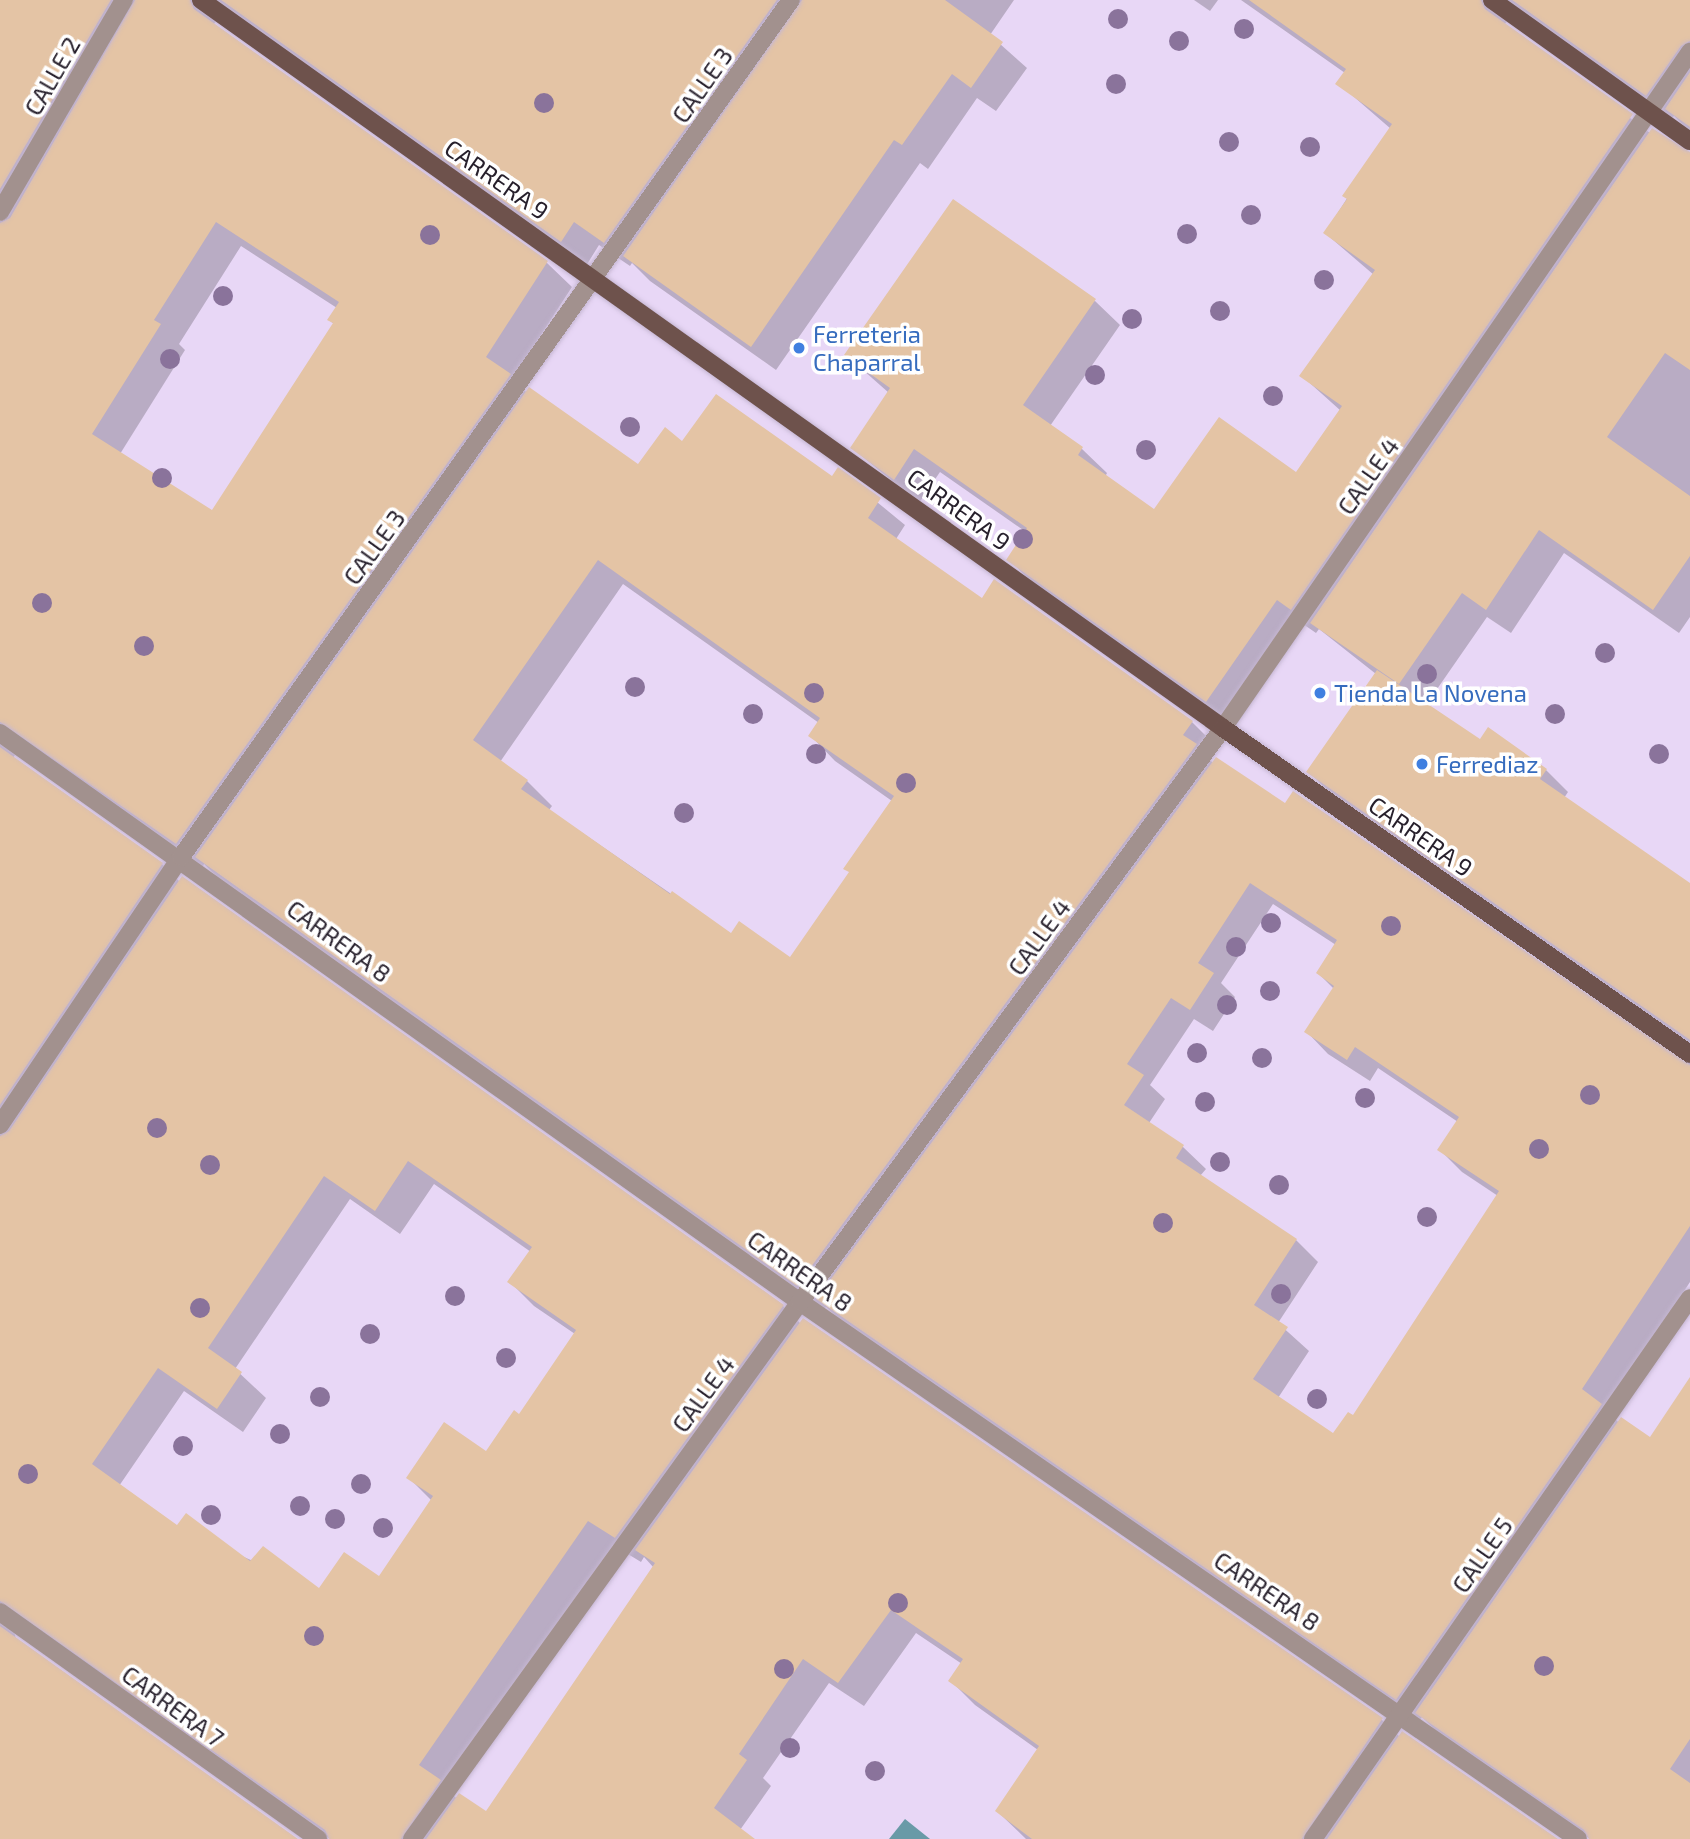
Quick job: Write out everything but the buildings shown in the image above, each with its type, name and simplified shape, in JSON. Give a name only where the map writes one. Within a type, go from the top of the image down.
[{"type":"main road","name":"CARRERA 9","points":[[201,0],[1223,728],[1690,1054]]},
{"type":"main road","points":[[1492,0],[1690,141]]},
{"type":"street","name":"CALLE 2","points":[[0,212],[124,0]]},
{"type":"street","name":"CALLE 3","points":[[0,1125],[181,857],[596,279],[791,0]]},
{"type":"street","name":"CALLE 4","points":[[412,1839],[800,1302],[1223,728],[1690,52]]},
{"type":"street","name":"CARRERA 8","points":[[0,733],[181,857],[800,1302],[1401,1713],[1578,1839]]},
{"type":"street","name":"CALLE 5","points":[[1313,1839],[1690,1298]]},
{"type":"street","name":"CARRERA 7","points":[[0,1612],[318,1839]]},
{"type":"shaded area","points":[[905,1819],[930,1839],[889,1839]]},
{"type":"place","name":"Ferreteria Chaparral","points":[[799,348]]},
{"type":"place","name":"Tienda La Novena","points":[[1320,693]]},
{"type":"place","name":"Ferrediaz","points":[[1422,764]]}]
